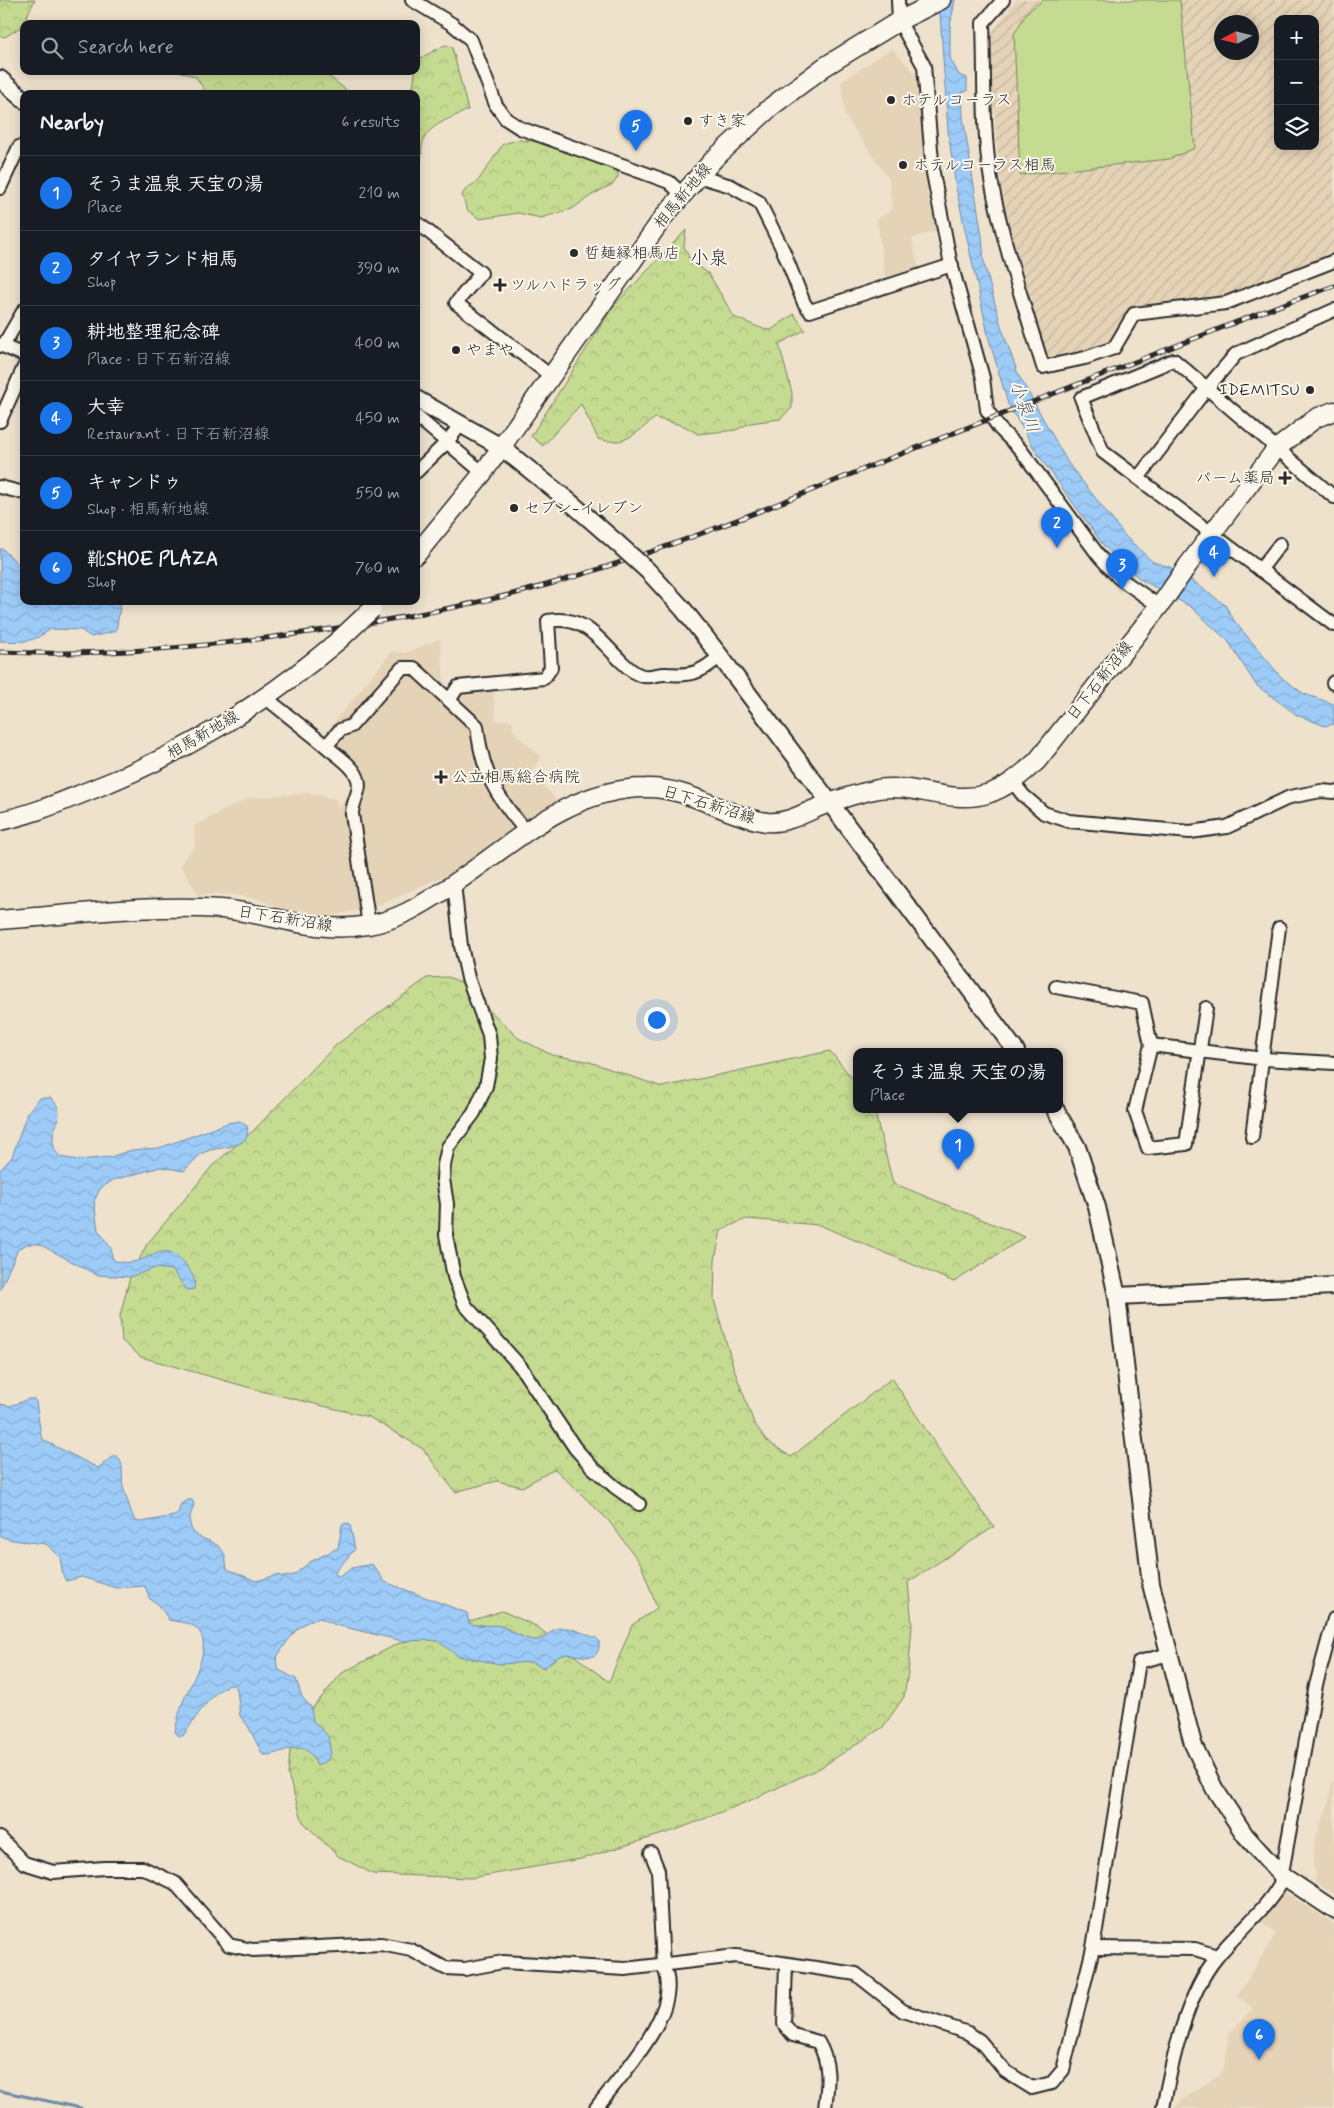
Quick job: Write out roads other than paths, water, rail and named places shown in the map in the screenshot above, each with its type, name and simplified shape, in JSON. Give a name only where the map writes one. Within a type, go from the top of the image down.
[{"type":"main road","name":"相馬新地線","points":[[420,549],[483,473],[665,215],[714,159],[772,106],[824,67],[899,21],[941,0]]},
{"type":"main road","name":"日下石新沼線","points":[[0,920],[147,909],[192,908],[223,910],[295,924],[348,928],[388,920],[418,907],[527,832],[570,805],[591,796],[616,790],[648,788],[689,795],[745,817],[771,822],[801,816],[830,803],[879,789],[903,789],[953,798],[987,794],[1013,782],[1037,761],[1162,603],[1211,534],[1276,449],[1316,418],[1334,410]]},
{"type":"main road","name":"相馬新地線","points":[[0,821],[49,807],[174,754],[266,698],[297,676],[339,640],[375,605]]},
{"type":"street","points":[[412,0],[452,24],[471,40],[496,104],[506,118],[520,128],[669,182],[682,194]]},
{"type":"street","points":[[898,0],[899,21],[924,66],[933,173],[952,265],[982,378],[987,410],[999,428],[1020,449],[1099,556],[1118,577],[1162,603]]},
{"type":"street","points":[[1004,0],[983,24],[985,74],[983,91],[991,178],[1007,250],[1043,367],[1085,358],[1114,348],[1134,314],[1226,303],[1334,262]]},
{"type":"street","points":[[0,79],[20,96]]},
{"type":"street","points":[[0,188],[20,148]]},
{"type":"street","points":[[698,176],[731,186],[760,202],[783,250],[804,303],[810,311],[952,265]]},
{"type":"street","points":[[420,225],[481,273],[456,304],[551,376]]},
{"type":"street","points":[[1138,478],[1207,388],[1236,354],[1334,310]]},
{"type":"street","points":[[20,316],[1,346],[20,353]]},
{"type":"street","points":[[1334,497],[1174,360],[1080,398],[1103,452],[1334,626]]},
{"type":"street","points":[[0,421],[20,377]]},
{"type":"street","points":[[420,401],[501,446],[616,542],[648,571],[683,609],[1014,1048]]},
{"type":"street","points":[[420,419],[483,473]]},
{"type":"street","points":[[420,468],[447,442],[461,424]]},
{"type":"street","points":[[0,486],[20,492]]},
{"type":"street","points":[[1260,570],[1280,544]]},
{"type":"street","points":[[450,699],[458,687],[544,678],[551,668],[548,621],[563,618],[578,623],[590,630],[630,670],[642,676],[662,673],[686,675],[712,663],[720,656]]},
{"type":"street","points":[[326,746],[340,730],[351,726],[402,668],[414,668],[450,699],[477,726],[480,753],[494,789],[527,832]]},
{"type":"street","points":[[266,698],[357,773],[360,783],[352,814],[369,925]]},
{"type":"street","points":[[1013,782],[1023,795],[1044,813],[1069,820],[1190,832],[1227,827],[1290,798],[1321,791],[1334,792]]},
{"type":"street","points":[[454,884],[461,946],[468,978],[489,1035],[491,1059],[486,1086],[474,1113],[448,1147],[444,1165],[443,1179],[447,1204],[446,1235],[454,1277],[466,1305],[520,1366],[575,1448],[610,1482],[639,1504]]},
{"type":"street","points":[[1252,1137],[1264,1059],[1279,928]]},
{"type":"street","points":[[1056,987],[1142,1003],[1152,1045],[1135,1111],[1148,1148],[1186,1144],[1206,1008]]},
{"type":"street","points":[[1152,1045],[1264,1059],[1334,1063]]},
{"type":"street","points":[[1057,1113],[1077,1147],[1097,1208],[1117,1296],[1151,1584],[1170,1654],[1179,1697],[1193,1744],[1214,1788],[1246,1835],[1280,1874],[1334,1910]]},
{"type":"street","points":[[1117,1296],[1334,1286]]},
{"type":"street","points":[[1163,2108],[1172,2060],[1191,2004],[1208,1968],[1272,1898],[1280,1884],[1280,1874],[1316,1685],[1334,1619]]},
{"type":"street","points":[[0,1838],[24,1863],[53,1872],[104,1868],[143,1868],[175,1883],[229,1945],[253,1950],[381,1944],[412,1950],[445,1968],[465,1969],[503,1962],[625,1969],[736,1956],[856,1974],[902,2011],[968,2033],[980,2041],[1005,2072],[1032,2088],[1052,2083],[1063,2070],[1093,1948],[1139,1662],[1170,1654]]},
{"type":"street","points":[[596,2108],[637,2057],[663,2014],[668,1976],[663,1966],[658,1870],[651,1853]]},
{"type":"street","points":[[1093,1948],[1194,1949],[1217,1956]]},
{"type":"street","points":[[786,1964],[784,2024],[794,2035],[818,2042],[825,2054],[829,2074],[825,2108]]},
{"type":"water","name":"小泉川","points":[[939,0],[955,0],[950,26],[950,58],[959,75],[967,78],[967,91],[962,93],[963,117],[982,236],[984,263],[1001,326],[1018,374],[1068,463],[1125,536],[1153,562],[1170,567],[1193,581],[1225,605],[1235,622],[1282,678],[1304,694],[1334,704],[1334,724],[1325,726],[1297,715],[1256,685],[1228,641],[1191,607],[1140,579],[1104,546],[1037,453],[1008,404],[989,339],[956,188],[948,130]]},
{"type":"water","points":[[0,549],[3,549],[17,563],[20,563],[20,605],[120,605],[116,631],[91,637],[81,630],[50,629],[44,634],[27,641],[0,641]]},
{"type":"water","points":[[40,1098],[51,1098],[59,1110],[53,1139],[55,1150],[60,1157],[78,1160],[110,1157],[132,1150],[159,1148],[228,1123],[240,1121],[247,1126],[248,1133],[241,1143],[204,1152],[184,1171],[161,1167],[113,1180],[100,1189],[94,1201],[98,1230],[111,1248],[112,1257],[115,1261],[138,1261],[163,1252],[171,1253],[179,1257],[188,1268],[194,1278],[194,1289],[187,1290],[172,1270],[155,1268],[130,1277],[97,1275],[39,1244],[27,1244],[18,1249],[0,1290],[0,1170],[12,1157],[27,1113]]},
{"type":"water","points":[[34,1399],[36,1402],[41,1436],[45,1441],[98,1468],[113,1456],[117,1456],[122,1466],[123,1487],[135,1521],[141,1522],[174,1516],[178,1513],[181,1504],[192,1500],[194,1504],[190,1515],[190,1526],[197,1535],[222,1550],[227,1569],[256,1581],[277,1575],[284,1577],[294,1575],[310,1562],[338,1548],[342,1525],[346,1523],[350,1525],[355,1549],[335,1572],[336,1575],[341,1576],[352,1568],[372,1564],[385,1582],[467,1613],[469,1623],[504,1627],[532,1640],[543,1638],[557,1629],[568,1628],[596,1638],[599,1641],[599,1649],[596,1654],[587,1657],[569,1654],[560,1656],[544,1668],[531,1662],[500,1664],[458,1656],[438,1641],[402,1641],[336,1625],[320,1618],[309,1621],[297,1629],[278,1655],[276,1661],[279,1670],[296,1679],[302,1697],[311,1707],[313,1721],[328,1736],[331,1754],[327,1760],[317,1766],[312,1756],[306,1750],[300,1748],[263,1755],[248,1726],[240,1716],[237,1689],[234,1685],[227,1686],[212,1697],[183,1736],[179,1736],[175,1732],[179,1715],[197,1671],[203,1650],[203,1640],[199,1631],[190,1624],[169,1620],[159,1605],[149,1598],[145,1586],[116,1588],[82,1577],[66,1581],[60,1558],[46,1544],[12,1540],[0,1536],[0,1404],[10,1406]]},
{"type":"waterway","points":[[0,2091],[81,2108]]},
{"type":"railway","points":[[0,652],[84,653],[127,651],[253,640],[417,615],[471,604],[550,584],[678,542],[1121,367],[1334,286]]},
{"type":"place","name":"ホテルコーラス","points":[[891,100]]},
{"type":"place","name":"すき家","points":[[688,121]]},
{"type":"place","name":"キャンドゥ","points":[[636,151]]},
{"type":"place","name":"ホテルコーラス相馬","points":[[903,165]]},
{"type":"place","name":"哲麺縁相馬店","points":[[574,253]]},
{"type":"place","name":"ツルハドラッグ","points":[[500,285]]},
{"type":"place","name":"やまや","points":[[456,350]]},
{"type":"place","name":"IDEMITSU","points":[[1310,390]]},
{"type":"place","name":"パーム薬局","points":[[1285,478]]},
{"type":"place","name":"セブン-イレブン","points":[[514,508]]},
{"type":"place","name":"タイヤランド相馬","points":[[1057,548]]},
{"type":"place","name":"大幸","points":[[1214,577]]},
{"type":"place","name":"耕地整理紀念碑","points":[[1122,590]]},
{"type":"place","name":"公立相馬総合病院","points":[[441,777]]},
{"type":"place","name":"そうま温泉 天宝の湯","points":[[958,1170]]},
{"type":"place","name":"靴SHOE PLAZA","points":[[1259,2060]]},
{"type":"district","name":"小泉","points":[[709,258]]}]
